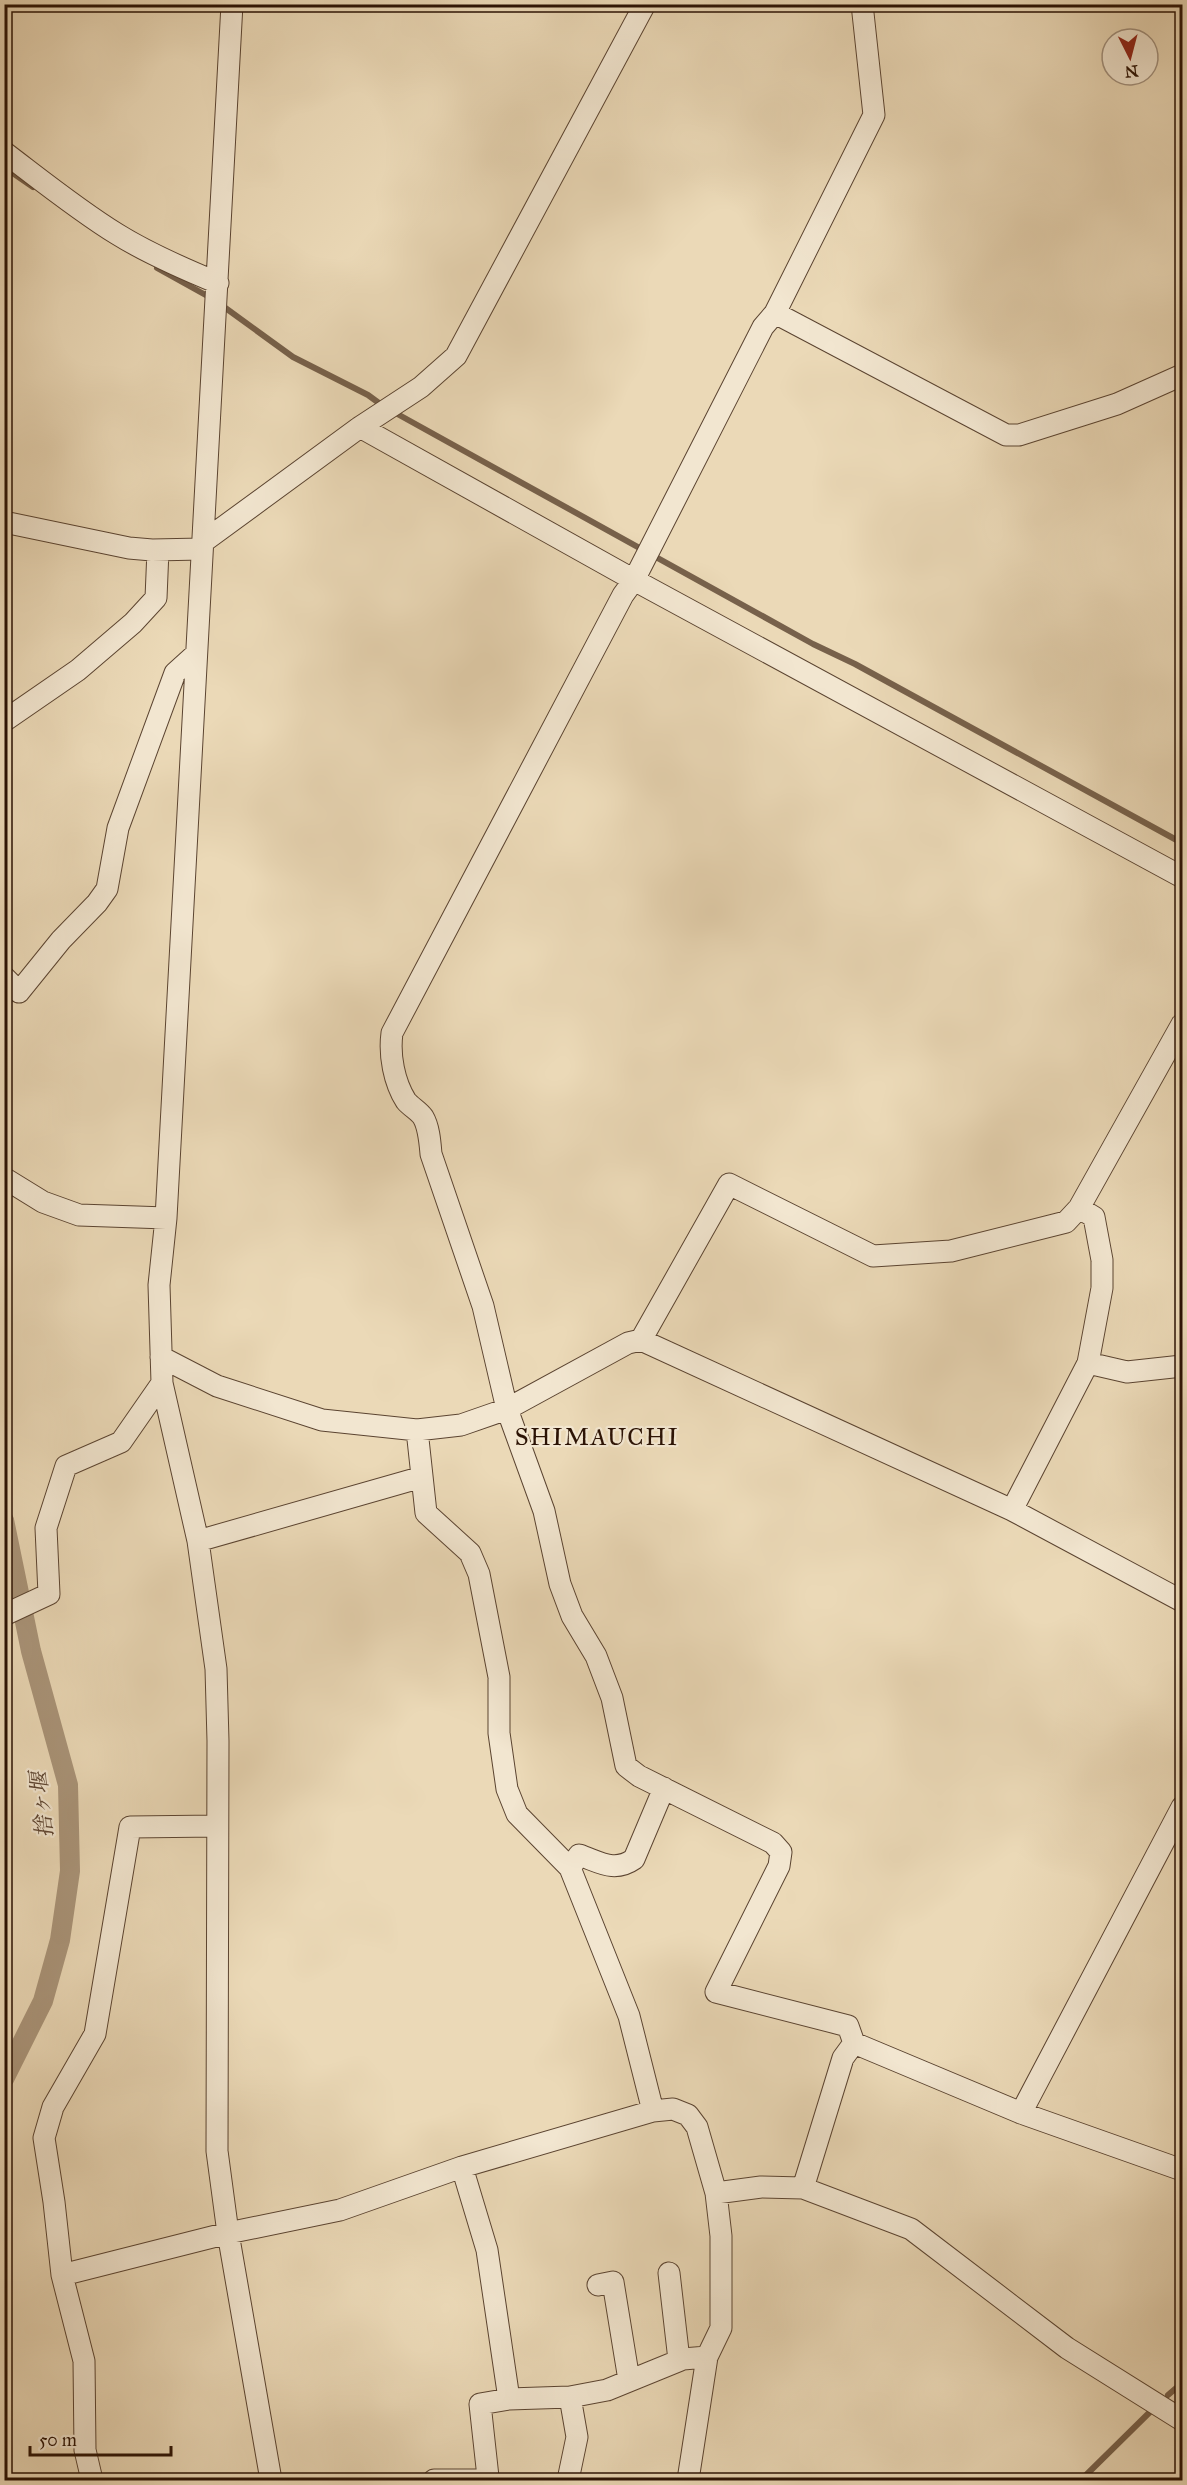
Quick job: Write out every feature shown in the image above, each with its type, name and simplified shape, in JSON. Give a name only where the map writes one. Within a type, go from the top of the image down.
[{"type":"street","points":[[232,4],[166,1218],[159,1285],[162,1383],[198,1541],[216,1670],[217,2151],[228,2233],[271,2481]]},
{"type":"street","points":[[4,522],[129,548],[158,550],[203,545],[360,428],[421,387],[456,356],[645,4]]},
{"type":"street","points":[[862,4],[874,115],[775,313],[763,327],[634,580],[623,595],[392,1033],[390,1050],[399,1088],[407,1102],[423,1116],[428,1128],[431,1154],[483,1306],[507,1409],[544,1511],[564,1595],[572,1616],[596,1656],[612,1698],[626,1766],[773,1844],[781,1852],[779,1866],[716,1992],[848,2026],[854,2043],[1021,2113],[1182,2170]]},
{"type":"street","points":[[4,152],[79,209],[118,235],[171,264],[218,283]]},
{"type":"street","points":[[775,313],[1006,435],[1019,435],[1117,404],[1182,375]]},
{"type":"street","points":[[360,428],[634,580],[1182,877]]},
{"type":"street","points":[[4,721],[78,670],[133,623],[156,598],[158,550]]},
{"type":"street","points":[[4,977],[19,993],[61,940],[98,903],[107,888],[118,828],[176,673],[196,654]]},
{"type":"street","points":[[641,1340],[729,1184],[873,1256],[951,1251],[1014,1237],[1066,1222],[1079,1208],[1182,1024]]},
{"type":"street","points":[[4,1178],[43,1202],[79,1215],[166,1218]]},
{"type":"street","points":[[1012,1510],[1088,1363],[1102,1288],[1102,1260],[1094,1217],[1079,1208]]},
{"type":"street","points":[[161,1357],[217,1386],[322,1420],[417,1430],[461,1425],[507,1409],[628,1343],[641,1340],[1012,1510],[1182,1600]]},
{"type":"street","points":[[1088,1363],[1126,1372],[1182,1366]]},
{"type":"street","points":[[4,1615],[49,1594],[46,1528],[66,1466],[121,1442],[162,1383]]},
{"type":"street","points":[[417,1430],[426,1513],[470,1553],[479,1574],[499,1677],[499,1733],[507,1789],[518,1814],[570,1868],[629,2016],[653,2111]]},
{"type":"street","points":[[198,1541],[275,1517],[422,1477]]},
{"type":"street","points":[[570,1868],[579,1855],[613,1867],[624,1866],[634,1859],[664,1788]]},
{"type":"street","points":[[1021,2113],[1182,1807]]},
{"type":"street","points":[[92,2481],[85,2450],[84,2361],[62,2275],[44,2138],[52,2106],[95,2034],[130,1827],[217,1826]]},
{"type":"street","points":[[803,2188],[843,2058],[854,2043]]},
{"type":"street","points":[[62,2275],[228,2233],[340,2210],[462,2167],[653,2111],[673,2109],[688,2115],[697,2127],[716,2193],[721,2236],[722,2328],[707,2356],[688,2481]]},
{"type":"street","points":[[462,2167],[487,2250],[509,2400]]},
{"type":"street","points":[[716,2193],[761,2187],[803,2188],[911,2229],[1067,2348],[1182,2420]]},
{"type":"street","points":[[669,2273],[679,2360]]},
{"type":"street","points":[[598,2285],[613,2282],[629,2380]]},
{"type":"street","points":[[434,2481],[477,2480],[488,2476],[480,2404],[570,2397],[607,2390],[679,2360],[707,2356]]},
{"type":"street","points":[[567,2481],[577,2437],[570,2397]]},
{"type":"waterway","points":[[4,167],[33,187]]},
{"type":"waterway","points":[[157,268],[211,298]]},
{"type":"waterway","points":[[220,304],[293,357],[368,395],[383,406]]},
{"type":"waterway","points":[[392,411],[813,644],[855,664],[1182,843]]},
{"type":"waterway","name":"捨ヶ堰","points":[[4,1520],[31,1651],[68,1785],[70,1871],[60,1940],[43,2001],[4,2079]]},
{"type":"waterway","points":[[1168,2395],[1182,2383]]},
{"type":"waterway","points":[[1081,2480],[1153,2409]]},
{"type":"district","name":"SHIMAUCHI","points":[[597,1437]]}]
